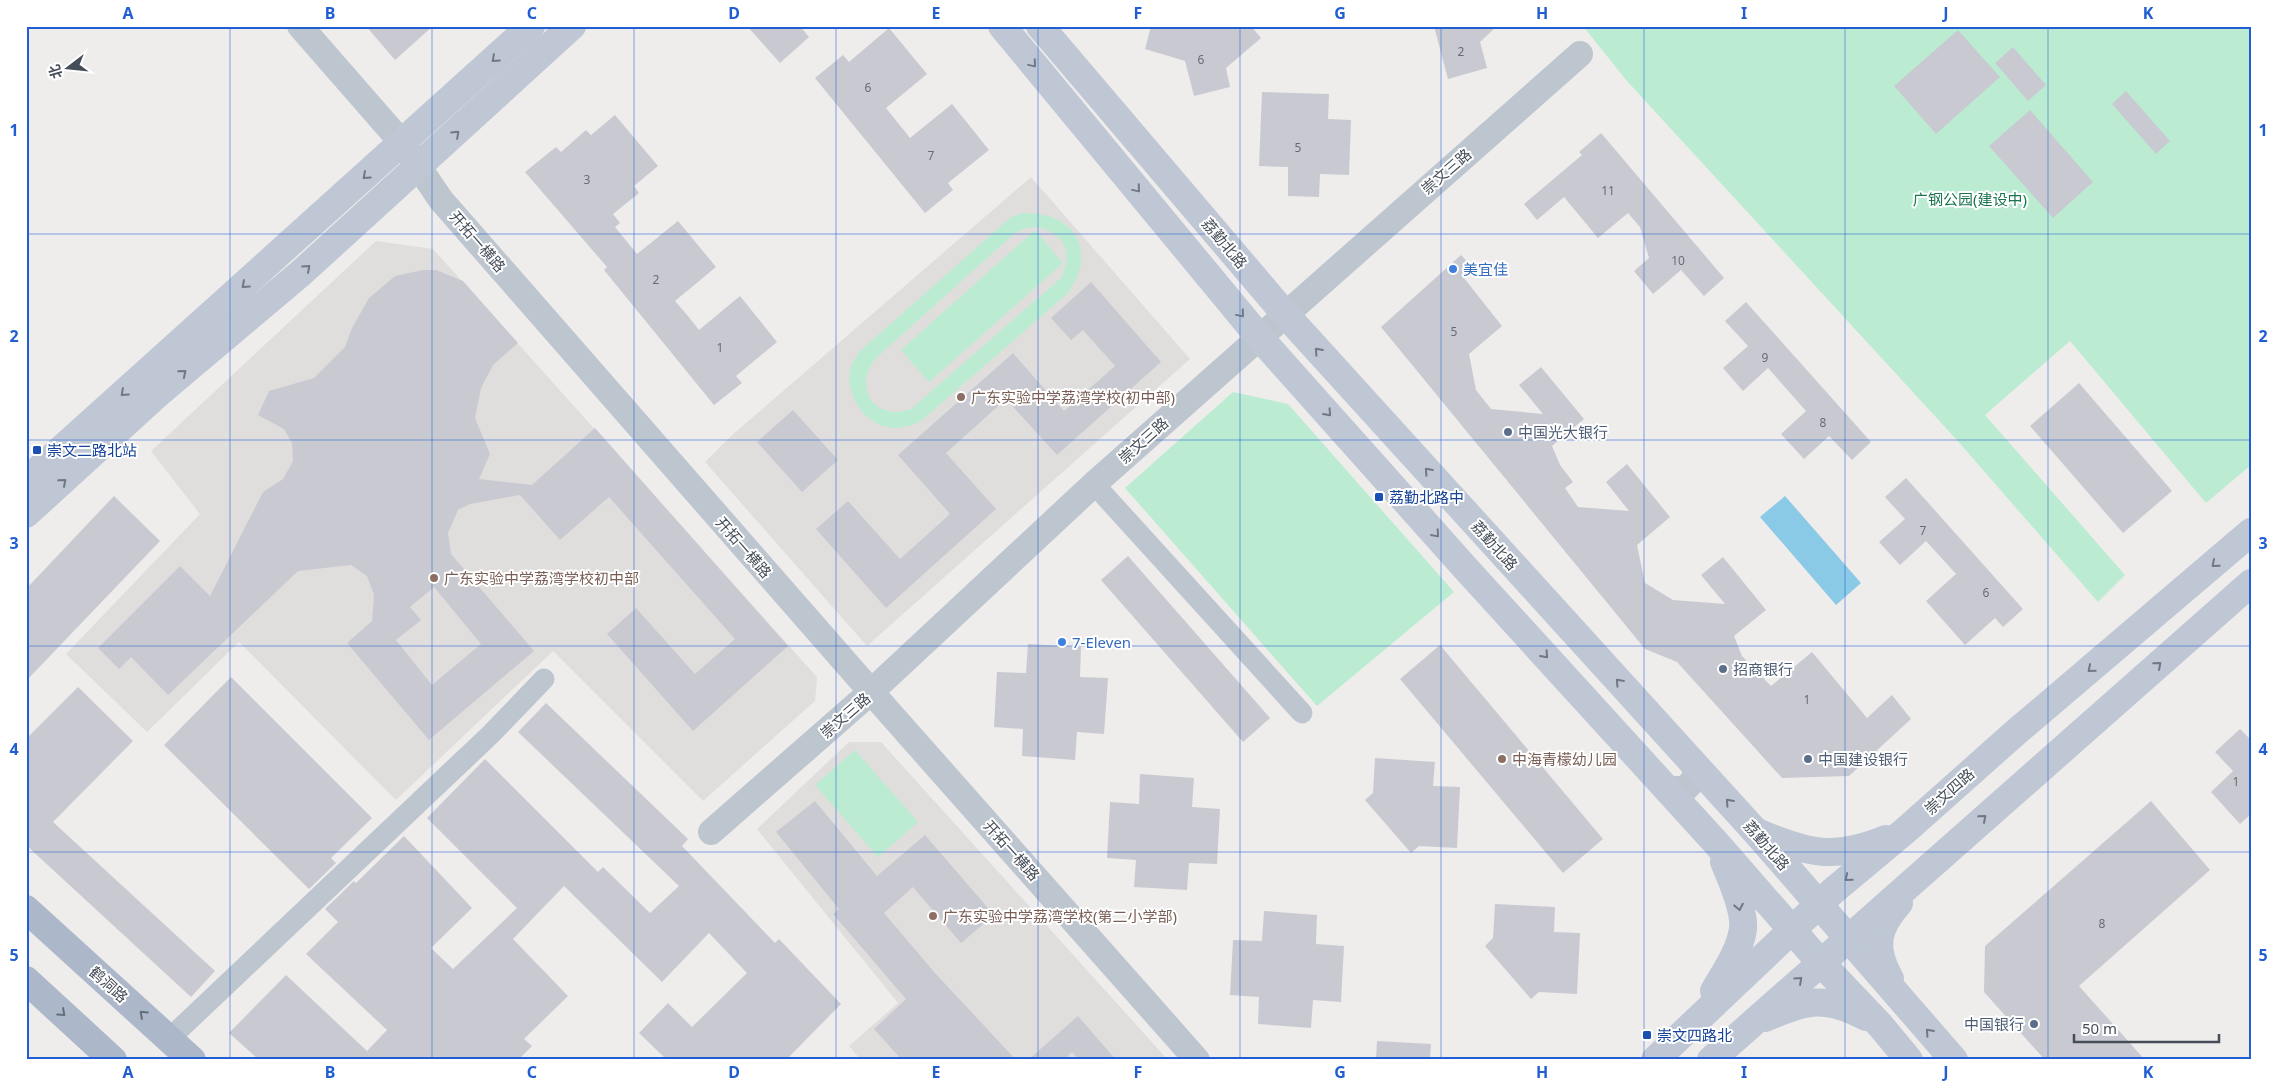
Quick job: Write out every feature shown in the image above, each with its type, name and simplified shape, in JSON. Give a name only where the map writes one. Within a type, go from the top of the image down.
[{"type":"main road","points":[[26,482],[403,144],[531,26]]},
{"type":"main road","points":[[26,514],[161,392],[301,273],[420,167],[572,26]]},
{"type":"main road","points":[[1002,26],[1260,338],[1717,844],[1820,962],[1880,1025],[1909,1060]]},
{"type":"main road","name":"荔勤北路","points":[[1040,26],[1286,314],[1755,831],[1954,1060]]},
{"type":"main road","name":"崇文四路","points":[[1655,1060],[1700,1015],[1819,904],[2251,532]]},
{"type":"main road","points":[[1711,1060],[2251,583]]},
{"type":"main road","points":[[1930,809],[1929,825],[1940,839],[1957,841]]},
{"type":"main road","points":[[1755,831],[1787,844],[1817,853],[1850,851],[1906,830]]},
{"type":"main road","points":[[1700,1015],[1737,951],[1744,928],[1738,898],[1717,844]]},
{"type":"main road","points":[[1904,1004],[1885,970],[1878,938],[1889,914],[1933,862]]},
{"type":"main road","name":"鹤洞路","points":[[26,909],[192,1060]]},
{"type":"main road","points":[[26,980],[113,1060]]},
{"type":"main road","points":[[1750,1024],[1790,1008],[1814,1002],[1838,1004],[1880,1025]]},
{"type":"main road","points":[[1679,1036],[1695,1034],[1706,1043],[1707,1060]]},
{"type":"street","name":"开拓一横路","points":[[300,26],[403,144],[441,200],[1197,1060]]},
{"type":"street","name":"崇文三路","points":[[711,832],[872,691],[1094,484],[1580,54]]},
{"type":"street","points":[[1094,484],[1302,713]]},
{"type":"street","points":[[2215,614],[2251,596]]},
{"type":"street","points":[[169,1039],[491,734],[544,679]]},
{"type":"street","points":[[1666,789],[1685,789],[1694,780],[1696,766]]},
{"type":"shaded area","name":"广东实验中学荔湾学校(初中部)","points":[[1031,177],[1190,359],[867,646],[705,462],[731,436]]},
{"type":"shaded area","name":"广东实验中学荔湾学校初中部","points":[[376,241],[433,249],[817,677],[815,701],[703,801],[553,651],[396,800],[239,642],[147,732],[66,654],[200,514],[151,451]]},
{"type":"shaded area","name":"广东实验中学荔湾学校(第二小学部)","points":[[849,742],[881,742],[1168,1060],[861,1060],[849,1046],[898,1003],[757,829]]},
{"type":"green space","name":"广钢公园(建设中)","points":[[1583,26],[2251,26],[2251,465],[2206,503],[2070,341],[1985,415],[2125,575],[2098,602],[1956,439],[1626,80]]},
{"type":"green space","points":[[1023,213],[1045,215],[1064,223],[1071,230],[1077,239],[1080,249],[1081,265],[1068,293],[921,421],[908,426],[894,428],[874,422],[859,407],[853,398],[850,387],[851,366],[859,352],[1011,217]],"holes":[[[1037,227],[1054,234],[1064,245],[1067,260],[1061,278],[911,409],[898,412],[887,411],[878,407],[871,400],[867,391],[866,381],[875,359],[1015,233],[1026,228]]]},
{"type":"green space","points":[[1035,230],[1063,263],[929,382],[901,350]]},
{"type":"green space","points":[[1233,392],[1288,404],[1454,592],[1317,706],[1125,488]]},
{"type":"green space","points":[[855,750],[918,822],[878,857],[815,785]]},
{"type":"water","points":[[1785,496],[1861,583],[1836,605],[1760,517]]},
{"type":"building","points":[[366,26],[433,26],[395,60]]},
{"type":"building","points":[[747,26],[800,26],[809,37],[780,63]]},
{"type":"building","points":[[1151,26],[1251,26],[1261,38],[1226,68],[1230,87],[1194,96],[1185,61],[1145,49]]},
{"type":"building","points":[[1434,26],[1497,26],[1480,42],[1487,68],[1448,79]]},
{"type":"building","points":[[889,28],[927,74],[886,108],[910,138],[952,104],[989,150],[948,183],[953,190],[925,213],[815,78],[843,55],[849,62]]},
{"type":"building","points":[[1958,30],[2000,77],[1936,134],[1894,86]]},
{"type":"building","points":[[2013,47],[2046,85],[2028,101],[1995,63]]},
{"type":"building","points":[[2126,91],[2170,141],[2156,154],[2112,104]]},
{"type":"building","points":[[1262,92],[1329,94],[1328,119],[1351,120],[1349,175],[1320,174],[1319,197],[1288,196],[1288,167],[1259,166]]},
{"type":"building","points":[[2030,110],[2093,182],[2053,218],[1989,146]]},
{"type":"building","points":[[615,115],[658,166],[634,186],[639,193],[613,214],[620,223],[615,227],[637,254],[678,221],[716,267],[675,301],[699,330],[740,296],[777,342],[736,376],[742,383],[714,405],[604,270],[607,267],[525,172],[556,147],[561,152],[586,130],[591,135]]},
{"type":"building","points":[[1601,133],[1724,278],[1704,296],[1681,270],[1653,294],[1634,271],[1649,258],[1640,227],[1628,213],[1598,238],[1564,197],[1537,220],[1524,204],[1582,155],[1579,152]]},
{"type":"building","points":[[1461,255],[1474,269],[1464,278],[1502,326],[1469,354],[1476,390],[1491,409],[1543,414],[1519,385],[1541,367],[1584,419],[1552,446],[1560,465],[1573,482],[1565,488],[1578,507],[1629,511],[1606,482],[1627,464],[1670,517],[1637,545],[1645,583],[1673,600],[1725,604],[1701,575],[1723,557],[1766,610],[1734,636],[1742,656],[1771,686],[1812,652],[1867,718],[1892,695],[1911,719],[1849,776],[1782,778],[1677,662],[1645,649],[1381,327]]},
{"type":"building","points":[[423,270],[436,270],[463,281],[518,343],[493,365],[481,388],[475,418],[490,454],[479,479],[532,485],[595,428],[788,646],[693,731],[607,634],[636,608],[695,674],[735,639],[609,497],[560,540],[520,495],[470,504],[458,510],[448,533],[451,554],[534,651],[429,740],[347,643],[372,621],[374,595],[367,576],[351,565],[298,571],[168,695],[131,657],[119,669],[98,648],[180,566],[210,596],[263,492],[283,479],[293,461],[292,443],[284,429],[258,415],[269,391],[314,378],[345,347],[352,328],[369,298],[395,276]],"holes":[[[434,587],[481,644],[432,685],[396,640],[421,620],[410,607]]]},
{"type":"building","points":[[1091,282],[1161,362],[1057,455],[1006,399],[946,453],[996,509],[886,608],[816,529],[848,501],[900,559],[950,514],[898,455],[1013,353],[1064,411],[1115,366],[1083,330],[1071,340],[1051,318]]},
{"type":"building","points":[[1746,302],[1871,442],[1852,460],[1829,436],[1804,459],[1781,434],[1806,411],[1768,368],[1743,391],[1723,368],[1748,346],[1725,321]]},
{"type":"building","points":[[2079,383],[2172,491],[2123,533],[2030,426]]},
{"type":"building","points":[[793,410],[838,460],[802,492],[757,442]]},
{"type":"building","points":[[1906,478],[2023,609],[2003,627],[1995,618],[1965,645],[1926,601],[1956,574],[1926,541],[1900,565],[1879,542],[1905,519],[1885,497]]},
{"type":"building","points":[[114,496],[160,541],[26,681],[26,589]]},
{"type":"building","points":[[1128,556],[1270,718],[1243,742],[1101,580]]},
{"type":"building","points":[[1028,644],[1081,647],[1080,677],[1108,678],[1104,734],[1077,732],[1075,760],[1022,756],[1023,729],[994,727],[997,672],[1026,673]]},
{"type":"building","name":"中海青檬幼儿园","points":[[1440,645],[1603,839],[1563,873],[1400,679]]},
{"type":"building","points":[[231,677],[372,818],[331,858],[336,863],[309,889],[164,745]]},
{"type":"building","points":[[78,687],[133,741],[53,822],[215,971],[191,997],[26,845],[26,739]]},
{"type":"building","points":[[546,703],[688,839],[682,846],[775,943],[779,939],[841,1004],[786,1060],[667,1060],[639,1033],[668,1003],[692,1027],[747,973],[709,933],[662,982],[564,886],[513,939],[568,996],[524,1039],[532,1046],[518,1060],[259,1060],[229,1033],[286,975],[367,1051],[387,1030],[306,954],[338,922],[325,909],[354,881],[356,883],[404,836],[472,908],[431,948],[453,969],[517,908],[427,818],[485,759],[598,872],[603,867],[650,913],[679,886],[518,732]]},
{"type":"building","points":[[2240,729],[2251,740],[2251,814],[2240,824],[2211,792],[2233,771],[2215,752]]},
{"type":"building","points":[[1375,758],[1435,762],[1433,786],[1460,787],[1457,848],[1419,846],[1411,853],[1365,800],[1373,793]]},
{"type":"building","points":[[1140,774],[1194,778],[1192,807],[1220,809],[1217,864],[1189,863],[1187,890],[1134,887],[1136,860],[1107,858],[1110,802],[1139,804]]},
{"type":"building","points":[[815,801],[877,876],[925,835],[994,915],[961,943],[913,887],[884,913],[935,973],[1016,1060],[902,1060],[874,1029],[906,999],[833,914],[839,909],[776,832]]},
{"type":"building","points":[[2151,801],[2210,870],[2079,986],[2145,1060],[2045,1060],[1984,992],[1985,946]]},
{"type":"building","points":[[1495,904],[1555,907],[1554,932],[1580,933],[1577,994],[1539,992],[1531,999],[1485,946],[1493,938]]},
{"type":"building","points":[[1264,911],[1317,915],[1316,944],[1344,946],[1341,1002],[1313,1000],[1311,1028],[1258,1024],[1259,997],[1230,995],[1233,940],[1262,941]]},
{"type":"building","points":[[1078,1016],[1116,1060],[1079,1060],[1072,1052],[1064,1060],[1028,1060]]},
{"type":"building","points":[[1377,1041],[1431,1044],[1430,1060],[1376,1060]]},
{"type":"place","name":"美宜佳","points":[[1453,269]]},
{"type":"place","name":"广东实验中学荔湾学校(初中部)","points":[[961,397]]},
{"type":"place","name":"中国光大银行","points":[[1508,432]]},
{"type":"place","name":"崇文二路北站","points":[[37,450]]},
{"type":"place","name":"荔勤北路中","points":[[1379,497]]},
{"type":"place","name":"广东实验中学荔湾学校初中部","points":[[434,578]]},
{"type":"place","name":"7-Eleven","points":[[1062,642]]},
{"type":"place","name":"招商银行","points":[[1723,669]]},
{"type":"place","name":"中海青檬幼儿园","points":[[1502,759]]},
{"type":"place","name":"中国建设银行","points":[[1808,759]]},
{"type":"place","name":"广东实验中学荔湾学校(第二小学部)","points":[[933,916]]},
{"type":"place","name":"中国银行","points":[[2034,1024]]},
{"type":"place","name":"崇文四路北","points":[[1647,1035]]}]
